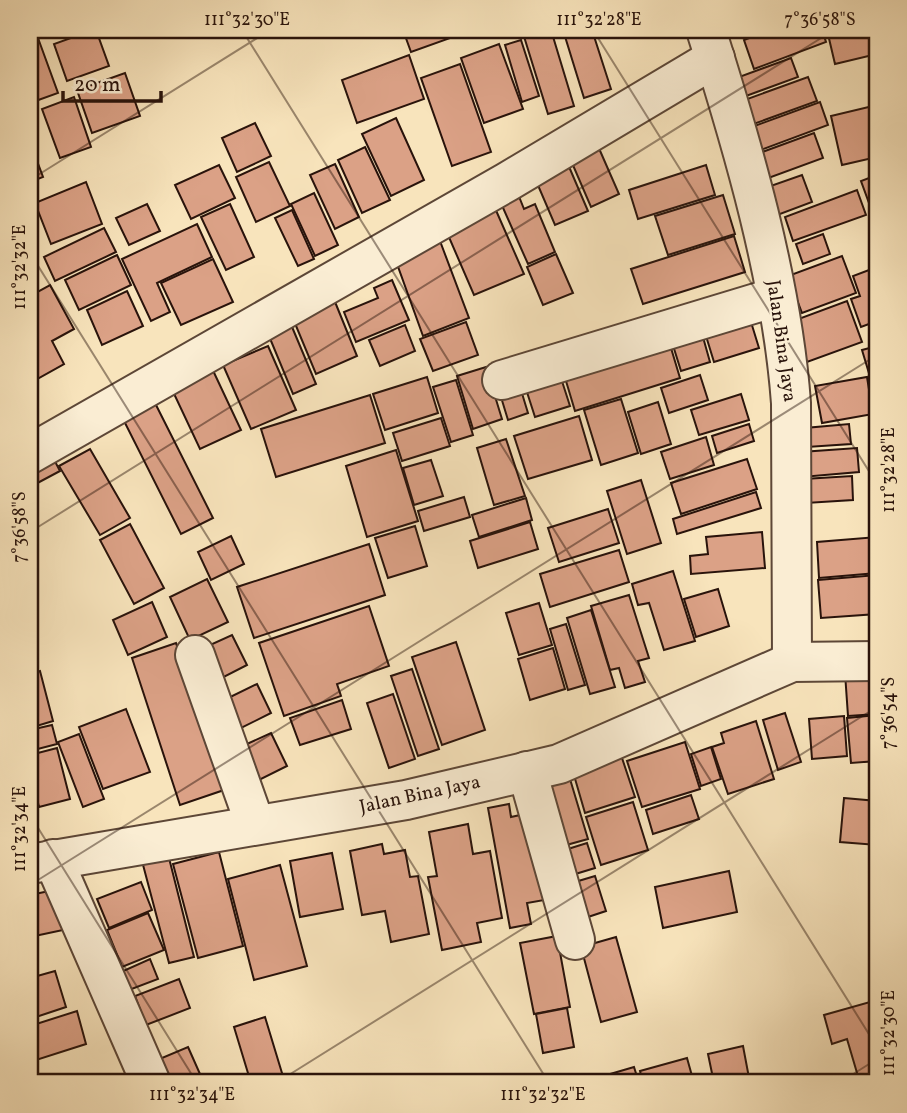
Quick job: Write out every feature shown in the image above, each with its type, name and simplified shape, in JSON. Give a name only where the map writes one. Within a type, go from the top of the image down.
[{"type":"street","name":"Jalan Bina Jaya","points":[[711,44],[765,239],[789,366],[792,662]]},
{"type":"street","points":[[30,454],[472,202],[711,44]]},
{"type":"street","points":[[502,380],[776,296]]},
{"type":"street","points":[[195,655],[255,824]]},
{"type":"street","name":"Jalan Bina Jaya","points":[[42,862],[406,800],[559,764],[792,662],[877,661]]},
{"type":"street","points":[[527,771],[575,940]]},
{"type":"street","points":[[42,862],[151,1083]]},
{"type":"building","points":[[96,30],[109,66],[67,81],[54,44]]},
{"type":"building","points":[[403,30],[450,30],[453,37],[411,52]]},
{"type":"building","points":[[522,30],[551,30],[574,106],[548,114]]},
{"type":"building","points":[[563,30],[592,30],[611,89],[584,98]]},
{"type":"building","points":[[770,30],[822,30],[826,42],[754,69],[744,40]]},
{"type":"building","points":[[827,30],[877,30],[877,54],[835,64]]},
{"type":"building","points":[[38,38],[58,93],[30,103],[30,41]]},
{"type":"building","points":[[521,40],[539,96],[522,102],[505,45]]},
{"type":"building","points":[[499,44],[523,109],[484,123],[461,58]]},
{"type":"building","points":[[409,55],[424,99],[357,123],[342,80]]},
{"type":"building","points":[[791,58],[798,77],[746,96],[739,77]]},
{"type":"building","points":[[460,64],[491,152],[452,166],[421,78]]},
{"type":"building","points":[[125,73],[140,116],[92,133],[77,90]]},
{"type":"building","points":[[808,77],[817,101],[748,126],[739,102]]},
{"type":"building","points":[[74,97],[91,147],[60,158],[42,109]]},
{"type":"building","points":[[820,102],[828,125],[758,151],[749,128]]},
{"type":"building","points":[[877,105],[877,157],[842,165],[831,116]]},
{"type":"building","points":[[396,118],[424,180],[391,196],[362,134]]},
{"type":"building","points":[[255,123],[271,156],[237,172],[222,138]]},
{"type":"building","points":[[814,133],[823,158],[763,180],[754,155]]},
{"type":"building","points":[[594,137],[619,194],[591,207],[566,149]]},
{"type":"building","points":[[30,142],[43,177],[30,182]]},
{"type":"building","points":[[365,147],[390,200],[362,213],[338,160]]},
{"type":"building","points":[[564,155],[588,211],[555,225],[531,169]]},
{"type":"building","points":[[269,162],[290,206],[256,222],[236,177]]},
{"type":"building","points":[[335,164],[359,217],[335,229],[310,175]]},
{"type":"building","points":[[219,165],[235,198],[191,219],[175,185]]},
{"type":"building","points":[[706,165],[715,195],[638,219],[629,190]]},
{"type":"building","points":[[802,175],[812,202],[772,217],[762,189]]},
{"type":"building","points":[[877,175],[877,225],[861,181]]},
{"type":"building","points":[[86,182],[102,224],[51,244],[35,203]]},
{"type":"building","points":[[514,184],[524,209],[535,204],[555,252],[528,264],[496,192]]},
{"type":"building","points":[[857,190],[866,215],[793,241],[785,217]]},
{"type":"building","points":[[314,193],[338,245],[315,256],[291,204]]},
{"type":"building","points":[[723,195],[735,234],[668,255],[655,216]]},
{"type":"building","points":[[491,199],[524,274],[474,295],[442,221]]},
{"type":"building","points":[[147,204],[160,231],[129,245],[116,218]]},
{"type":"building","points":[[230,204],[254,257],[226,270],[201,217]]},
{"type":"building","points":[[292,210],[314,259],[298,266],[275,218]]},
{"type":"building","points":[[197,224],[212,257],[157,283],[170,312],[151,321],[122,259]]},
{"type":"building","points":[[104,228],[116,252],[55,281],[44,257]]},
{"type":"building","points":[[437,233],[469,318],[423,336],[392,250]]},
{"type":"building","points":[[823,234],[830,254],[803,264],[796,244]]},
{"type":"building","points":[[734,236],[745,272],[643,304],[631,269]]},
{"type":"building","points":[[556,254],[573,293],[543,305],[527,267]]},
{"type":"building","points":[[117,255],[131,285],[79,310],[65,280]]},
{"type":"building","points":[[842,256],[856,293],[802,313],[788,276]]},
{"type":"building","points":[[213,259],[233,302],[181,325],[161,283]]},
{"type":"building","points":[[877,267],[877,321],[861,327],[851,299],[860,296],[853,276]]},
{"type":"building","points":[[392,280],[409,320],[356,342],[344,312],[378,298],[374,288]]},
{"type":"building","points":[[50,285],[74,329],[52,341],[64,364],[30,383],[30,296]]},
{"type":"building","points":[[127,291],[143,326],[102,345],[87,310]]},
{"type":"building","points":[[331,292],[357,356],[316,374],[289,309]]},
{"type":"building","points":[[847,301],[862,342],[807,362],[793,321]]},
{"type":"building","points":[[747,309],[759,348],[714,362],[702,323]]},
{"type":"building","points":[[287,315],[316,384],[293,394],[264,324]]},
{"type":"building","points":[[466,322],[478,355],[433,371],[420,339]]},
{"type":"building","points":[[405,325],[415,351],[380,366],[369,340]]},
{"type":"building","points":[[701,330],[710,362],[681,371],[671,339]]},
{"type":"building","points":[[668,338],[680,378],[575,411],[563,371]]},
{"type":"building","points":[[268,346],[296,410],[251,429],[223,365]]},
{"type":"building","points":[[877,346],[877,389],[874,390],[862,350]]},
{"type":"building","points":[[209,362],[241,430],[200,449],[168,381]]},
{"type":"building","points":[[486,367],[502,419],[473,429],[457,376]]},
{"type":"building","points":[[560,375],[570,406],[535,417],[525,386]]},
{"type":"building","points":[[700,375],[708,400],[669,413],[661,388]]},
{"type":"building","points":[[427,377],[438,413],[385,430],[373,394]]},
{"type":"building","points":[[517,377],[528,413],[508,420],[497,384]]},
{"type":"building","points":[[867,377],[873,414],[822,423],[815,386]]},
{"type":"building","points":[[456,380],[473,435],[451,442],[433,387]]},
{"type":"building","points":[[741,394],[749,420],[699,435],[691,410]]},
{"type":"building","points":[[370,395],[385,443],[276,477],[261,429]]},
{"type":"building","points":[[621,399],[638,453],[601,465],[584,410]]},
{"type":"building","points":[[658,402],[671,444],[641,454],[628,412]]},
{"type":"building","points":[[155,403],[213,518],[181,534],[123,419]]},
{"type":"building","points":[[579,416],[592,460],[528,479],[514,436]]},
{"type":"building","points":[[441,418],[450,446],[402,461],[393,433]]},
{"type":"building","points":[[749,424],[754,441],[717,453],[712,436]]},
{"type":"building","points":[[849,424],[851,444],[807,447],[805,428]]},
{"type":"building","points":[[706,437],[714,465],[670,479],[661,452]]},
{"type":"building","points":[[506,439],[525,496],[494,505],[477,448]]},
{"type":"building","points":[[47,446],[60,471],[30,487],[30,455]]},
{"type":"building","points":[[857,448],[859,472],[802,477],[801,452]]},
{"type":"building","points":[[90,449],[130,518],[100,535],[59,466]]},
{"type":"building","points":[[396,450],[418,521],[367,537],[346,466]]},
{"type":"building","points":[[747,459],[757,489],[681,514],[671,483]]},
{"type":"building","points":[[431,460],[443,496],[414,505],[403,468]]},
{"type":"building","points":[[852,476],[853,500],[806,503],[804,479]]},
{"type":"building","points":[[641,480],[661,543],[627,554],[607,491]]},
{"type":"building","points":[[756,492],[761,508],[677,534],[673,519]]},
{"type":"building","points":[[464,497],[470,517],[424,531],[418,511]]},
{"type":"building","points":[[526,498],[532,520],[479,537],[472,515]]},
{"type":"building","points":[[608,509],[619,543],[559,562],[548,528]]},
{"type":"building","points":[[530,522],[538,549],[478,568],[470,541]]},
{"type":"building","points":[[130,524],[164,588],[134,604],[100,540]]},
{"type":"building","points":[[415,526],[427,566],[388,578],[375,538]]},
{"type":"building","points":[[762,532],[765,568],[691,574],[690,556],[708,554],[706,537]]},
{"type":"building","points":[[231,536],[244,564],[211,580],[198,552]]},
{"type":"building","points":[[877,537],[877,573],[819,578],[817,542]]},
{"type":"building","points":[[369,544],[385,595],[254,638],[237,587]]},
{"type":"building","points":[[619,550],[629,582],[550,607],[540,574]]},
{"type":"building","points":[[673,571],[695,641],[664,650],[649,603],[638,605],[632,584]]},
{"type":"building","points":[[877,575],[877,614],[821,618],[818,580]]},
{"type":"building","points":[[207,579],[228,622],[190,640],[170,597]]},
{"type":"building","points":[[718,589],[729,626],[696,637],[684,599]]},
{"type":"building","points":[[629,595],[649,658],[638,661],[645,682],[625,688],[619,668],[610,670],[591,606]]},
{"type":"building","points":[[152,602],[167,637],[128,655],[113,620]]},
{"type":"building","points":[[539,603],[552,645],[519,655],[506,613]]},
{"type":"building","points":[[369,606],[389,666],[337,684],[341,696],[284,716],[259,643]]},
{"type":"building","points":[[591,610],[615,687],[590,694],[567,618]]},
{"type":"building","points":[[566,624],[585,685],[568,690],[550,629]]},
{"type":"building","points":[[232,635],[247,665],[214,682],[199,650]]},
{"type":"building","points":[[456,642],[485,730],[442,745],[412,657]]},
{"type":"building","points":[[176,643],[224,790],[180,805],[132,658]]},
{"type":"building","points":[[553,648],[565,689],[530,700],[518,659]]},
{"type":"building","points":[[412,669],[439,749],[418,756],[391,676]]},
{"type":"building","points":[[877,670],[877,714],[848,716],[845,673]]},
{"type":"building","points":[[40,671],[53,721],[30,728],[30,674]]},
{"type":"building","points":[[257,684],[271,713],[235,731],[220,702]]},
{"type":"building","points":[[393,694],[415,759],[389,768],[367,703]]},
{"type":"building","points":[[342,700],[351,729],[300,745],[290,718]]},
{"type":"building","points":[[126,709],[150,772],[103,789],[79,727]]},
{"type":"building","points":[[785,713],[801,762],[778,770],[763,720]]},
{"type":"building","points":[[877,715],[877,761],[851,763],[847,718]]},
{"type":"building","points":[[844,716],[847,756],[812,759],[809,719]]},
{"type":"building","points":[[756,721],[774,779],[728,794],[712,747],[724,743],[721,733]]},
{"type":"building","points":[[52,725],[57,744],[30,751],[30,730]]},
{"type":"building","points":[[271,733],[287,766],[255,782],[238,748]]},
{"type":"building","points":[[79,734],[104,799],[83,807],[58,742]]},
{"type":"building","points":[[685,742],[700,789],[642,807],[627,761]]},
{"type":"building","points":[[711,747],[721,779],[701,786],[691,754]]},
{"type":"building","points":[[57,748],[70,799],[39,807],[30,771],[30,755]]},
{"type":"building","points":[[619,749],[635,797],[585,813],[571,765]]},
{"type":"building","points":[[570,779],[588,839],[552,849],[534,790]]},
{"type":"building","points":[[691,795],[699,819],[653,834],[646,810]]},
{"type":"building","points":[[844,798],[877,801],[877,845],[840,842]]},
{"type":"building","points":[[633,802],[648,850],[601,865],[586,817]]},
{"type":"building","points":[[509,804],[511,817],[534,812],[550,899],[527,903],[531,924],[510,928],[488,808]]},
{"type":"building","points":[[468,824],[473,854],[490,851],[502,918],[477,923],[481,942],[442,950],[428,877],[437,876],[429,832]]},
{"type":"building","points":[[587,843],[595,868],[559,879],[552,854]]},
{"type":"building","points":[[382,844],[384,854],[405,850],[410,877],[418,876],[429,934],[391,942],[385,911],[362,915],[350,851]]},
{"type":"building","points":[[219,852],[243,946],[198,958],[173,864]]},
{"type":"building","points":[[332,853],[343,909],[300,917],[290,861]]},
{"type":"building","points":[[168,854],[194,957],[169,963],[142,861]]},
{"type":"building","points":[[280,865],[307,966],[254,980],[228,879]]},
{"type":"building","points":[[729,871],[737,912],[663,928],[655,887]]},
{"type":"building","points":[[595,876],[606,911],[576,921],[565,885]]},
{"type":"building","points":[[141,882],[152,910],[109,928],[97,899]]},
{"type":"building","points":[[54,890],[63,930],[30,937],[30,895]]},
{"type":"building","points":[[148,913],[164,950],[122,967],[107,930]]},
{"type":"building","points":[[557,936],[570,1007],[534,1014],[520,943]]},
{"type":"building","points":[[616,937],[637,1012],[601,1022],[581,947]]},
{"type":"building","points":[[150,959],[158,979],[129,990],[121,972]]},
{"type":"building","points":[[55,971],[66,1007],[30,1019],[30,978]]},
{"type":"building","points":[[179,979],[190,1008],[146,1025],[135,996]]},
{"type":"building","points":[[877,1000],[877,1083],[860,1083],[847,1039],[832,1044],[824,1015]]},
{"type":"building","points":[[567,1008],[574,1047],[543,1053],[536,1014]]},
{"type":"building","points":[[77,1011],[86,1044],[30,1062],[30,1026]]},
{"type":"building","points":[[265,1017],[285,1083],[251,1083],[234,1027]]},
{"type":"building","points":[[743,1046],[750,1083],[714,1083],[708,1054]]},
{"type":"building","points":[[188,1047],[204,1083],[159,1083],[150,1063]]},
{"type":"building","points":[[687,1058],[694,1083],[643,1083],[640,1071]]},
{"type":"building","points":[[634,1067],[639,1083],[602,1083],[600,1077]]}]
